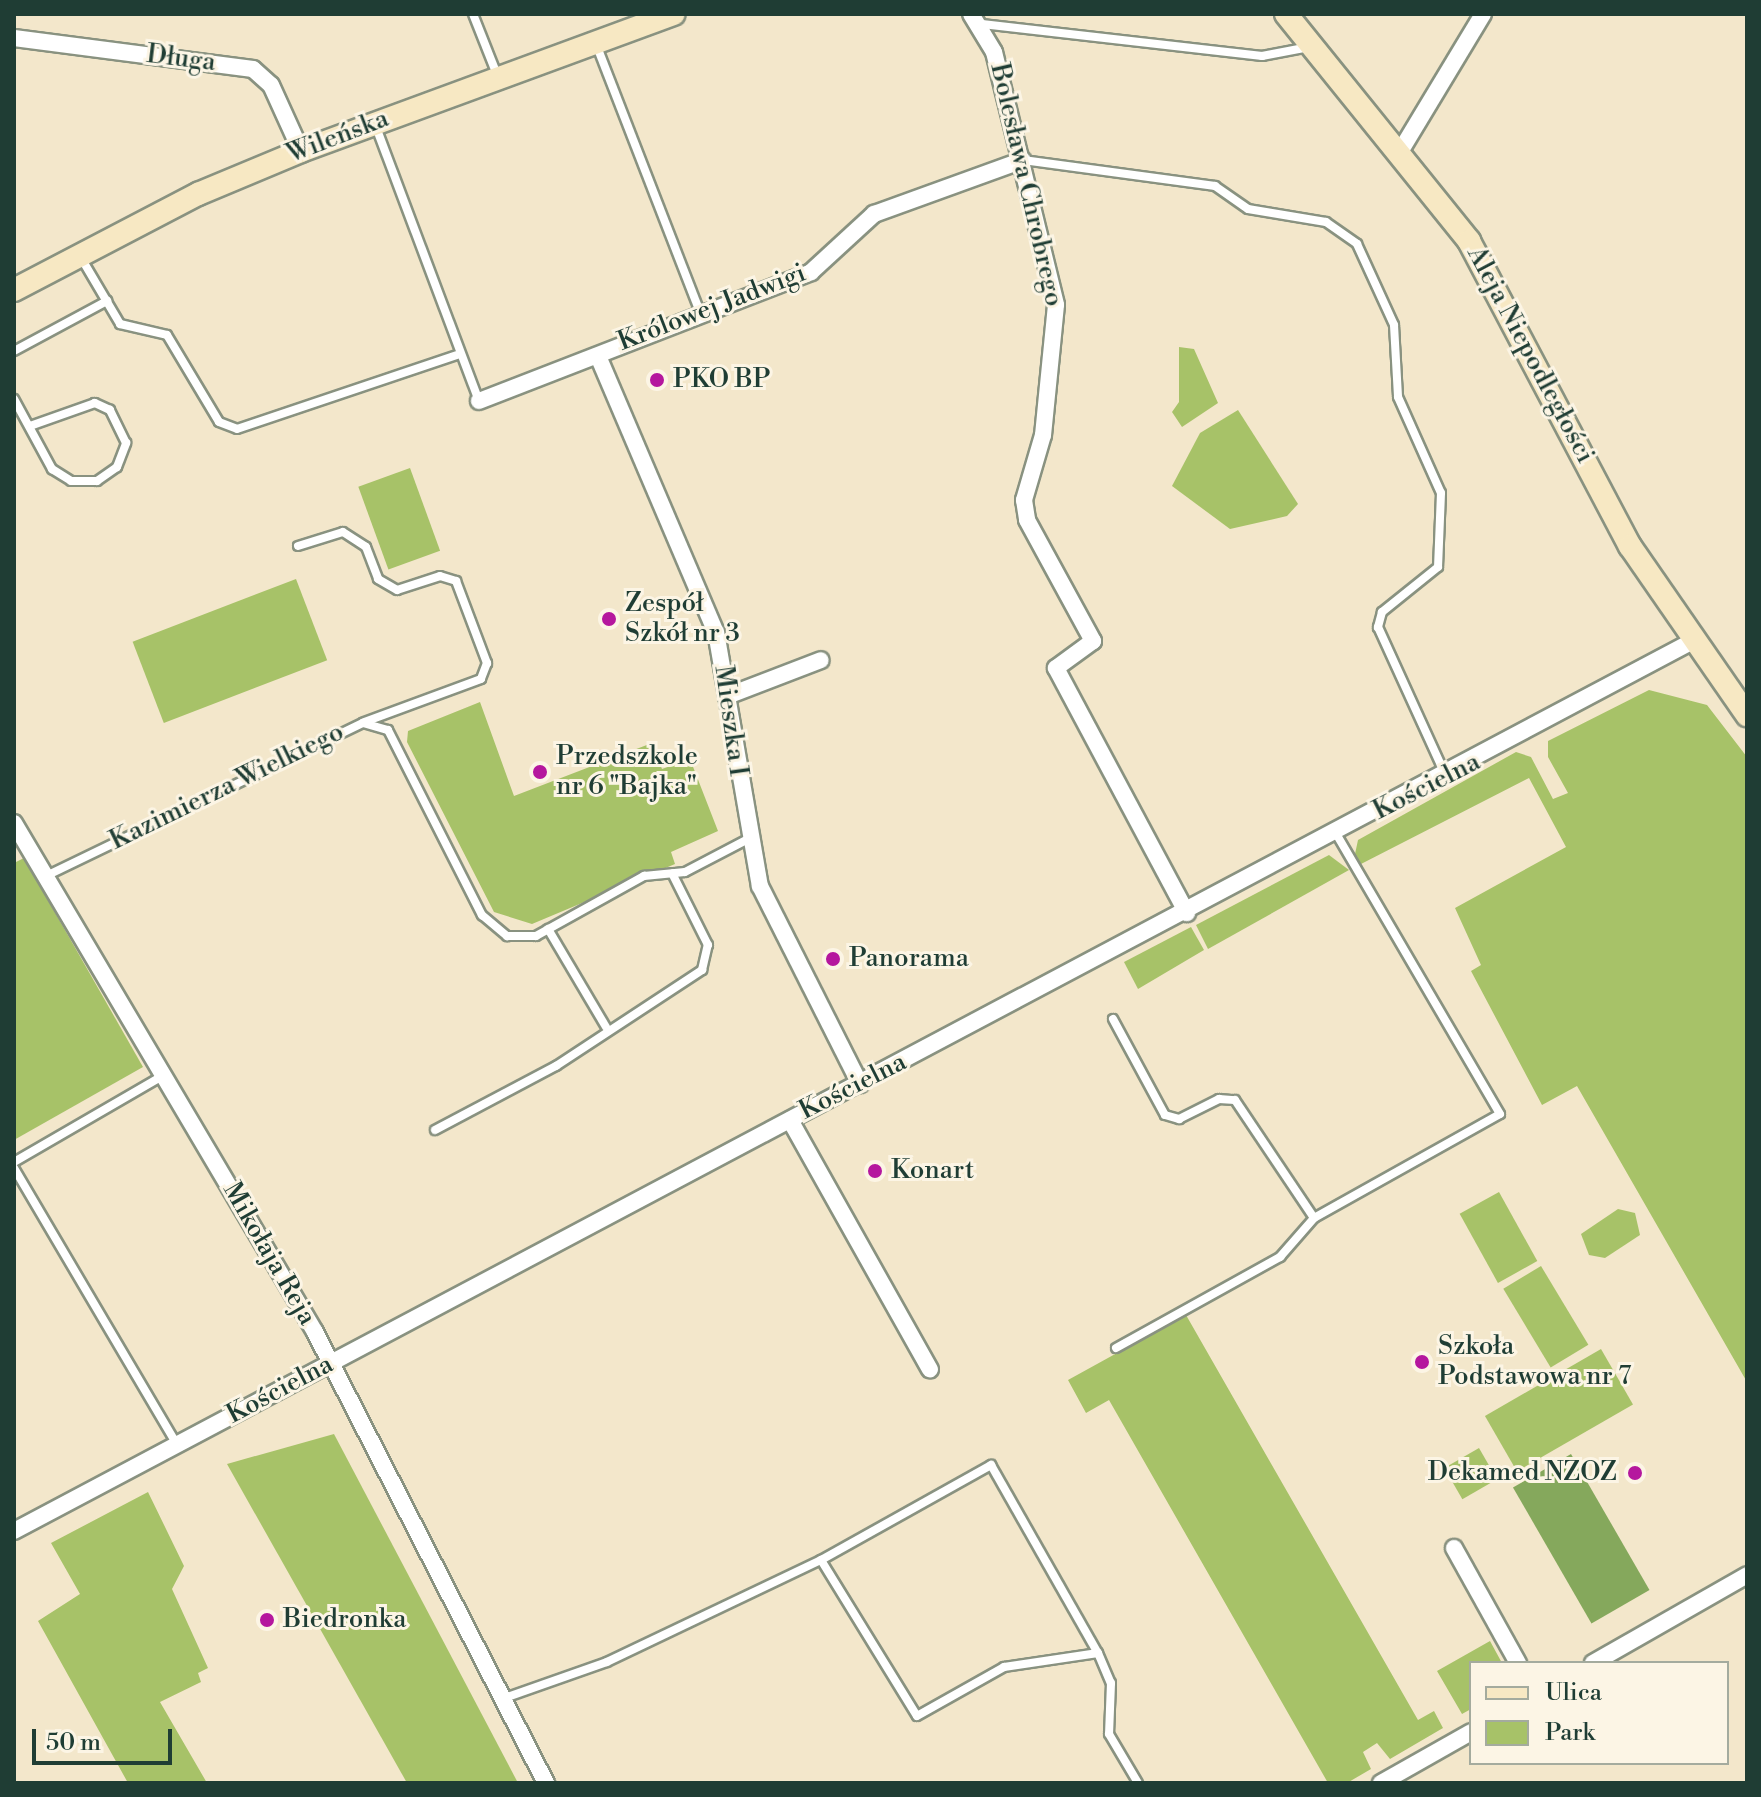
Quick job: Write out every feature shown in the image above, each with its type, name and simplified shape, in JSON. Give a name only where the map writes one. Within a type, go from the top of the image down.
[{"type":"main road","name":"Wileńska","points":[[14,290],[80,255],[301,151],[674,14]]},
{"type":"main road","name":"Aleja Niepodległości","points":[[1286,14],[1401,150],[1478,256],[1630,546],[1691,642],[1747,715]]},
{"type":"street","points":[[1401,150],[1483,14]]},
{"type":"street","name":"Bolesława Chrobrego","points":[[976,19],[1023,160],[1057,320],[1027,520],[1093,641],[1056,668],[1187,913]]},
{"type":"street","name":"Długa","points":[[14,38],[253,69],[271,85],[301,151]]},
{"type":"street","name":"Królowej Jadwigi","points":[[479,401],[598,356],[613,343],[811,272],[886,208],[1023,160]]},
{"type":"street","name":"Mieszka I","points":[[598,356],[699,581],[730,695],[748,839],[771,914],[860,1084]]},
{"type":"street","name":"Kościelna","points":[[14,1531],[1446,777],[1691,642]]},
{"type":"street","points":[[730,695],[821,660]]},
{"type":"street","name":"Mikołaja Reja","points":[[15,826],[332,1363],[546,1783]]},
{"type":"street","points":[[790,1120],[930,1369]]},
{"type":"street","points":[[1454,1548],[1517,1661]]},
{"type":"street","points":[[1596,1661],[1747,1575]]},
{"type":"street","points":[[1381,1783],[1469,1733]]},
{"type":"lane","points":[[473,14],[498,78]]},
{"type":"lane","points":[[976,19],[1262,56],[1312,45]]},
{"type":"lane","points":[[596,43],[700,312]]},
{"type":"lane","points":[[374,122],[411,208],[457,355],[479,401]]},
{"type":"lane","points":[[1023,160],[1215,186],[1248,209],[1326,222],[1357,244],[1394,325],[1398,397],[1441,493],[1438,567],[1382,612],[1381,646],[1446,777]]},
{"type":"lane","points":[[80,255],[120,324],[167,335],[219,422],[237,429],[457,355]]},
{"type":"lane","points":[[14,351],[107,301]]},
{"type":"lane","points":[[14,399],[52,469],[71,481],[97,481],[117,467],[126,443],[110,410],[95,403],[30,426]]},
{"type":"lane","points":[[298,546],[343,532],[366,547],[378,579],[397,590],[440,576],[456,581],[487,663],[481,679],[363,723]]},
{"type":"lane","name":"Kazimierza Wielkiego","points":[[46,876],[363,723],[388,730],[482,915],[507,936],[548,929],[644,876],[672,873],[748,839]]},
{"type":"lane","points":[[1116,1348],[1280,1257],[1314,1218],[1500,1114],[1336,833]]},
{"type":"lane","points":[[435,1130],[556,1066],[606,1027],[702,970],[708,945],[672,873]]},
{"type":"lane","points":[[548,929],[606,1027]]},
{"type":"lane","points":[[1113,1019],[1165,1115],[1179,1119],[1214,1101],[1235,1100],[1314,1218]]},
{"type":"lane","points":[[164,1075],[14,1165],[177,1445]]},
{"type":"lane","points":[[501,1699],[607,1662],[821,1560],[991,1465],[1098,1653],[1111,1683],[1109,1734],[1138,1783]]},
{"type":"lane","points":[[821,1560],[917,1716],[1004,1667],[1098,1653]]},
{"type":"green space","points":[[1179,347],[1194,349],[1218,403],[1182,427],[1172,412],[1179,402]]},
{"type":"green space","points":[[1238,410],[1298,504],[1287,516],[1230,529],[1172,486],[1200,433]]},
{"type":"green space","points":[[410,468],[440,551],[388,570],[358,487]]},
{"type":"green space","points":[[296,579],[327,660],[164,723],[133,642]]},
{"type":"green space","points":[[1649,690],[1707,705],[1747,757],[1747,1382],[1577,1086],[1542,1105],[1471,971],[1481,965],[1455,908],[1566,847],[1529,778],[1361,864],[1355,854],[1358,840],[1516,752],[1531,757],[1553,799],[1568,793],[1548,757],[1548,741]]},
{"type":"green space","points":[[480,702],[514,796],[652,743],[662,769],[690,759],[718,831],[671,852],[675,864],[532,924],[494,912],[407,742],[408,731]]},
{"type":"green space","points":[[1329,855],[1349,870],[1208,949],[1196,925]]},
{"type":"green space","points":[[24,858],[143,1067],[14,1140],[14,863]]},
{"type":"green space","points":[[1191,927],[1204,950],[1138,989],[1124,962]]},
{"type":"green space","points":[[1499,1192],[1537,1261],[1498,1283],[1460,1214]]},
{"type":"green space","points":[[1618,1209],[1635,1213],[1640,1235],[1605,1258],[1589,1255],[1581,1234]]},
{"type":"green space","points":[[1541,1266],[1588,1345],[1551,1368],[1503,1289]]},
{"type":"green space","points":[[1186,1315],[1418,1720],[1434,1711],[1443,1728],[1390,1759],[1377,1743],[1363,1752],[1371,1769],[1347,1783],[1328,1783],[1109,1400],[1086,1413],[1068,1380]]},
{"type":"green space","points":[[1601,1349],[1633,1404],[1517,1471],[1485,1416]]},
{"type":"green space","points":[[334,1434],[518,1783],[407,1783],[227,1464]]},
{"type":"green space","points":[[1479,1448],[1497,1479],[1462,1499],[1444,1468]]},
{"type":"green space","points":[[1571,1454],[1650,1590],[1591,1623],[1513,1488]]},
{"type":"green space","points":[[148,1492],[184,1566],[172,1589],[208,1668],[198,1673],[201,1682],[160,1702],[207,1783],[128,1783],[38,1621],[80,1594],[51,1543]]},
{"type":"green space","points":[[1490,1641],[1501,1661],[1469,1661],[1469,1710],[1462,1714],[1437,1671]]},
{"type":"place","name":"PKO BP","points":[[657,380]]},
{"type":"place","name":"Zespół Szkół nr 3","points":[[609,619]]},
{"type":"place","name":"Przedszkole nr 6 \"Bajka\"","points":[[540,772]]},
{"type":"place","name":"Panorama","points":[[833,959]]},
{"type":"place","name":"Konart","points":[[875,1171]]},
{"type":"place","name":"Szkoła Podstawowa nr 7","points":[[1422,1362]]},
{"type":"place","name":"Dekamed NZOZ","points":[[1635,1473]]},
{"type":"place","name":"Biedronka","points":[[267,1620]]}]
